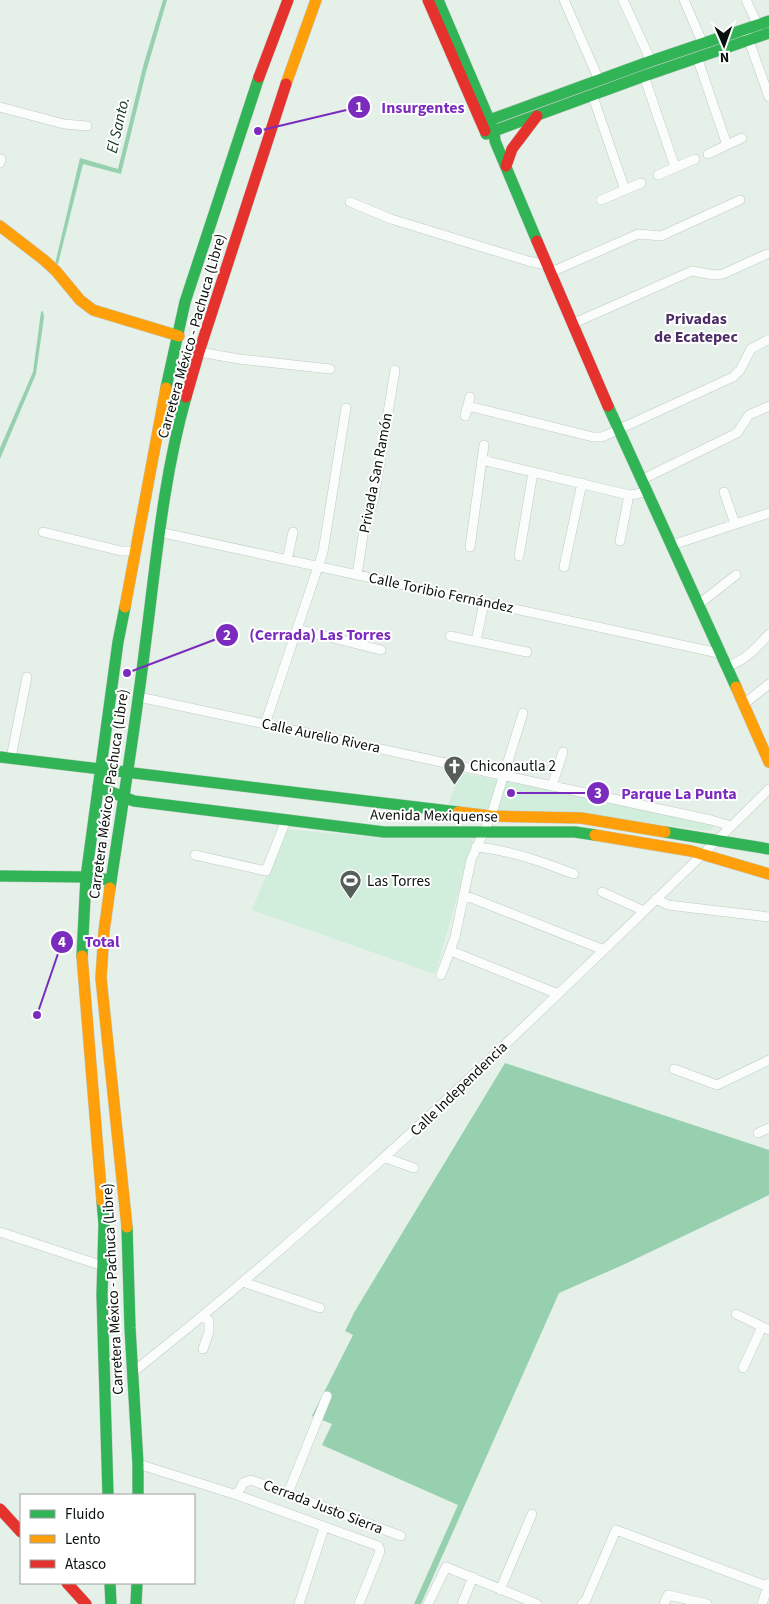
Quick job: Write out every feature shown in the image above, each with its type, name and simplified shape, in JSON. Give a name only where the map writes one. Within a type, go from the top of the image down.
[{"type":"main road","points":[[263,64],[267,41],[282,0]]},
{"type":"main road","name":"Carretera México - Pachuca (Libre)","points":[[108,1494],[102,1295],[104,1224],[82,964],[86,877],[118,642],[158,427],[186,302],[263,64],[288,0]]},
{"type":"main road","name":"Carretera México - Pachuca (Libre)","points":[[138,1494],[130,1328],[128,1237],[101,978],[104,931],[139,697],[164,498],[180,419],[199,352],[296,52],[316,0]]},
{"type":"main road","points":[[296,52],[314,30],[325,0]]},
{"type":"main road","points":[[428,0],[506,166],[572,324],[723,654],[769,762]]},
{"type":"main road","points":[[438,0],[489,130]]},
{"type":"main road","points":[[489,130],[538,115],[697,57],[747,35],[758,25],[769,22]]},
{"type":"main road","points":[[489,130],[599,80],[651,61],[703,44],[747,35],[769,33]]},
{"type":"main road","points":[[506,166],[512,148],[538,115]]},
{"type":"main road","points":[[0,226],[50,264],[82,304],[93,310],[179,336]]},
{"type":"main road","name":"Avenida Mexiquense","points":[[5,757],[490,816],[581,818],[769,849]]},
{"type":"main road","name":"Avenida Mexiquense","points":[[98,787],[134,801],[384,832],[575,832],[703,853],[746,869],[769,874]]},
{"type":"main road","points":[[0,876],[86,877],[111,880]]},
{"type":"main road","points":[[0,1509],[20,1531]]},
{"type":"main road","points":[[68,1584],[86,1604]]},
{"type":"main road","points":[[110,1584],[111,1604]]},
{"type":"main road","points":[[136,1604],[137,1584]]},
{"type":"street","points":[[564,0],[599,80]]},
{"type":"street","points":[[623,0],[651,61]]},
{"type":"street","points":[[684,0],[703,44]]},
{"type":"street","points":[[746,0],[758,25]]},
{"type":"street","points":[[747,35],[769,98]]},
{"type":"street","points":[[697,57],[727,145]]},
{"type":"street","points":[[644,76],[675,167]]},
{"type":"street","points":[[592,94],[625,190]]},
{"type":"street","points":[[0,107],[64,124],[87,126]]},
{"type":"street","points":[[708,154],[742,138]]},
{"type":"street","points":[[658,174],[695,159]]},
{"type":"street","points":[[601,200],[641,183]]},
{"type":"street","points":[[350,202],[391,219],[528,261],[548,269],[638,234],[661,236],[740,200]]},
{"type":"street","points":[[572,324],[683,274],[692,271],[714,275],[723,274],[767,254]]},
{"type":"street","points":[[465,416],[469,402],[593,437],[602,437],[618,428],[733,377],[740,370],[751,349],[769,339]]},
{"type":"street","points":[[199,352],[239,359],[330,369]]},
{"type":"street","name":"Privada San Ramón","points":[[357,575],[364,528],[374,498],[395,370]]},
{"type":"street","points":[[642,480],[737,433],[749,415],[769,406]]},
{"type":"street","points":[[265,724],[323,552],[346,408]]},
{"type":"street","points":[[470,547],[484,445]]},
{"type":"street","points":[[482,460],[630,495],[647,491]]},
{"type":"street","points":[[518,556],[533,472]]},
{"type":"street","points":[[564,568],[582,483]]},
{"type":"street","points":[[724,492],[735,524]]},
{"type":"street","points":[[620,541],[630,495]]},
{"type":"street","points":[[672,545],[769,513]]},
{"type":"street","points":[[43,532],[121,551],[136,551]]},
{"type":"street","name":"Calle Toribio Fernández","points":[[159,532],[723,654]]},
{"type":"street","points":[[287,560],[293,532]]},
{"type":"street","points":[[699,604],[736,575]]},
{"type":"street","points":[[476,641],[484,603]]},
{"type":"street","points":[[297,629],[381,650]]},
{"type":"street","points":[[728,666],[740,662],[769,634]]},
{"type":"street","points":[[450,636],[527,652]]},
{"type":"street","points":[[5,757],[27,677]]},
{"type":"street","points":[[744,704],[769,684]]},
{"type":"street","name":"Calle Aurelio Rivera","points":[[139,697],[711,820],[731,826]]},
{"type":"street","points":[[442,975],[451,951],[471,860],[490,816],[523,713]]},
{"type":"street","points":[[552,786],[563,752]]},
{"type":"street","name":"Calle Independencia","points":[[133,1372],[204,1316],[386,1158],[769,789]]},
{"type":"street","points":[[195,855],[266,871],[286,820]]},
{"type":"street","points":[[476,847],[491,848],[533,859],[574,874]]},
{"type":"street","points":[[602,892],[644,911]]},
{"type":"street","points":[[464,895],[604,950]]},
{"type":"street","points":[[656,899],[668,905],[769,917]]},
{"type":"street","points":[[451,951],[558,994]]},
{"type":"street","points":[[674,1069],[717,1085],[769,1060]]},
{"type":"street","points":[[758,1134],[769,1128]]},
{"type":"street","points":[[386,1158],[414,1168]]},
{"type":"street","points":[[0,1232],[103,1266]]},
{"type":"street","points":[[243,1282],[320,1308]]},
{"type":"street","points":[[736,1314],[766,1328],[743,1368]]},
{"type":"street","points":[[203,1349],[209,1332],[209,1321],[204,1316]]},
{"type":"street","points":[[288,1494],[328,1396]]},
{"type":"street","points":[[138,1464],[237,1495],[378,1546],[380,1550],[360,1604]]},
{"type":"street","name":"Cerrada Justo Sierra","points":[[237,1495],[243,1483],[251,1480],[401,1536]]},
{"type":"street","points":[[500,1590],[532,1514]]},
{"type":"street","points":[[299,1604],[324,1528]]},
{"type":"street","points":[[582,1604],[586,1600],[616,1530],[769,1585],[762,1604]]},
{"type":"street","points":[[428,1604],[446,1567],[473,1577],[523,1601],[537,1604]]},
{"type":"street","points":[[462,1604],[473,1577]]},
{"type":"street","points":[[666,1600],[707,1604]]},
{"type":"shaded area","points":[[163,0],[167,0],[146,72],[121,174],[83,164],[58,264],[55,264],[80,158],[118,169],[144,63]]},
{"type":"shaded area","points":[[43,311],[44,317],[36,374],[0,459],[0,448],[33,372],[41,312]]},
{"type":"shaded area","points":[[460,773],[632,805],[713,824],[713,829],[710,831],[700,830],[583,814],[495,811],[448,805]]},
{"type":"shaded area","name":"Las Torres","points":[[285,829],[383,838],[474,838],[435,974],[252,910]]},
{"type":"shaded area","points":[[505,1063],[769,1150],[769,1195],[625,1264],[559,1293],[421,1604],[414,1604],[458,1505],[322,1445],[332,1424],[312,1416],[353,1335],[345,1331],[355,1311]]},
{"type":"traffic: fast","points":[[438,0],[494,131],[495,141],[537,241]]},
{"type":"traffic: fast","points":[[484,122],[651,61],[769,21]]},
{"type":"traffic: fast","points":[[486,134],[644,76],[769,33]]},
{"type":"traffic: fast","points":[[166,388],[185,302],[259,77]]},
{"type":"traffic: fast","points":[[110,888],[137,708],[166,490],[171,458],[186,397]]},
{"type":"traffic: fast","points":[[608,406],[736,687]]},
{"type":"traffic: fast","points":[[82,956],[86,877],[118,642],[125,607]]},
{"type":"traffic: fast","points":[[0,757],[458,812]]},
{"type":"traffic: fast","points":[[98,787],[134,801],[384,832],[575,832],[595,835]]},
{"type":"traffic: fast","points":[[665,832],[769,849]]},
{"type":"traffic: fast","points":[[0,876],[86,877],[111,880]]},
{"type":"traffic: fast","points":[[102,1201],[104,1224],[102,1295],[108,1494]]},
{"type":"traffic: fast","points":[[127,1227],[138,1494]]},
{"type":"traffic: fast","points":[[110,1584],[111,1604]]},
{"type":"traffic: fast","points":[[136,1604],[137,1584]]},
{"type":"traffic: slow","points":[[286,84],[316,0]]},
{"type":"traffic: slow","points":[[0,226],[44,260],[56,271],[80,300],[93,310],[179,336]]},
{"type":"traffic: slow","points":[[125,607],[166,388]]},
{"type":"traffic: slow","points":[[736,687],[769,762]]},
{"type":"traffic: slow","points":[[458,812],[491,816],[581,818],[665,832]]},
{"type":"traffic: slow","points":[[595,835],[691,851],[769,874]]},
{"type":"traffic: slow","points":[[110,888],[104,931],[101,978],[127,1227]]},
{"type":"traffic: slow","points":[[82,956],[102,1201]]},
{"type":"traffic: jam","points":[[259,77],[288,0]]},
{"type":"traffic: jam","points":[[428,0],[485,131]]},
{"type":"traffic: jam","points":[[186,397],[286,84]]},
{"type":"traffic: jam","points":[[506,166],[512,149],[537,116]]},
{"type":"traffic: jam","points":[[537,241],[608,406]]},
{"type":"traffic: jam","points":[[0,1509],[20,1531]]},
{"type":"traffic: jam","points":[[68,1584],[86,1604]]},
{"type":"place","name":"Insurgentes","points":[[258,131]]},
{"type":"place","name":"(Cerrada) Las Torres","points":[[127,673]]},
{"type":"place","name":"Chiconautla 2","points":[[454,785]]},
{"type":"place","name":"Parque La Punta","points":[[511,793]]},
{"type":"place","name":"Las Torres","points":[[351,900]]},
{"type":"place","name":"Total","points":[[37,1015]]},
{"type":"district","name":"Privadas de Ecatepec","points":[[696,328]]},
{"type":"water label","name":"El Santo.","points":[[118,125]]}]
